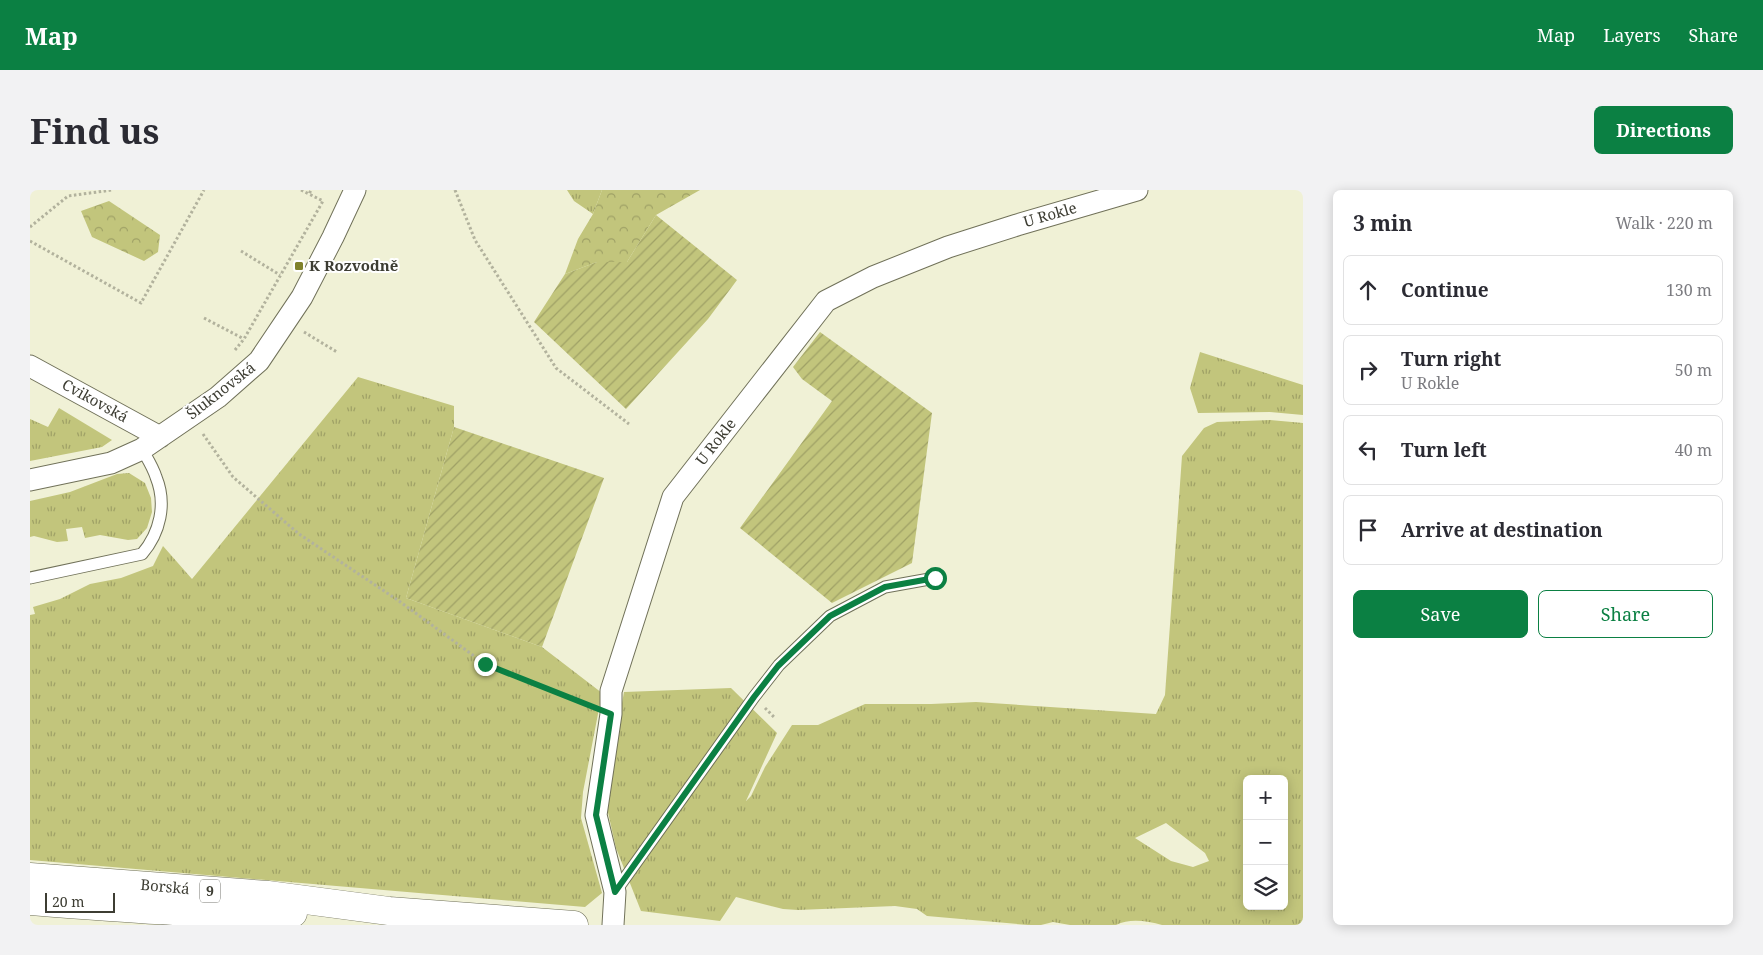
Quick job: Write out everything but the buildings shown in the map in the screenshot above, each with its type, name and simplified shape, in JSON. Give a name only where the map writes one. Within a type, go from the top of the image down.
[{"type":"main road","name":"Borská","points":[[30,877],[268,895],[389,911],[574,925]]},
{"type":"main road","name":"Borská","points":[[30,901],[242,913],[389,911]]},
{"type":"street","name":"Šluknovská","points":[[30,480],[111,463],[142,449],[218,397],[259,361],[302,297],[334,237],[355,190]]},
{"type":"street","name":"U Rokle","points":[[613,925],[615,892],[596,815],[611,714],[611,691],[673,497],[826,301],[873,277],[948,247],[1137,190]]},
{"type":"street","name":"Cvikovská","points":[[30,366],[160,437]]},
{"type":"lane","points":[[30,578],[142,554],[155,536],[160,524],[161,510],[157,478],[142,449]]},
{"type":"lane","points":[[615,892],[707,761],[778,666],[830,616],[885,587],[935,578]]},
{"type":"path","points":[[68,196],[70,190]]},
{"type":"path","points":[[30,227],[68,196],[112,190]]},
{"type":"path","points":[[30,241],[142,303],[204,190]]},
{"type":"path","points":[[232,353],[244,339],[323,202],[310,192],[301,190]]},
{"type":"path","points":[[455,190],[474,240],[556,368],[629,424]]},
{"type":"path","points":[[241,251],[280,275]]},
{"type":"path","points":[[204,318],[244,339]]},
{"type":"path","points":[[303,331],[337,352]]},
{"type":"path","points":[[200,430],[233,477],[298,534],[399,601],[485,664],[611,714]]},
{"type":"green space","points":[[567,190],[602,190],[593,214],[574,201]]},
{"type":"green space","points":[[602,190],[700,190],[656,215],[627,262],[597,262],[565,274],[578,239],[593,214]]},
{"type":"green space","points":[[109,201],[160,235],[158,252],[144,261],[92,237],[81,211]]},
{"type":"green space","points":[[656,215],[737,280],[708,319],[626,409],[534,322],[565,274],[597,262],[627,262]]},
{"type":"green space","points":[[820,332],[932,413],[912,563],[832,603],[740,528],[832,401],[802,379],[793,367]]},
{"type":"green space","points":[[1200,352],[1303,385],[1303,415],[1270,412],[1198,413],[1190,388]]},
{"type":"green space","points":[[358,377],[454,406],[454,427],[406,598],[542,647],[602,693],[583,792],[581,818],[602,893],[585,907],[30,860],[30,615],[35,614],[33,607],[60,599],[90,584],[121,578],[153,566],[163,546],[192,579]]},
{"type":"green space","points":[[59,408],[112,440],[102,447],[30,461],[30,419],[48,427]]},
{"type":"green space","points":[[1270,420],[1303,423],[1303,925],[1162,925],[1145,921],[1133,921],[1116,925],[1070,925],[1053,922],[1041,925],[1028,925],[927,916],[917,909],[895,906],[783,909],[736,897],[720,921],[641,911],[616,848],[607,808],[615,742],[624,692],[731,688],[777,733],[746,801],[751,796],[765,767],[792,725],[818,725],[865,704],[976,702],[1156,714],[1165,695],[1182,456],[1204,428],[1217,422]],"holes":[[[1166,823],[1205,853],[1209,861],[1193,867],[1171,861],[1135,838]]]},
{"type":"green space","points":[[454,427],[604,478],[542,647],[406,598]]},
{"type":"green space","points":[[129,473],[145,483],[151,498],[152,512],[147,528],[137,539],[128,540],[100,535],[85,538],[82,527],[66,529],[68,541],[57,542],[34,536],[30,537],[30,501],[70,492],[117,474]]},
{"type":"place","name":"K Rozvodně","points":[[299,266]]},
{"type":"route","points":[[485,664],[611,714],[596,815],[615,892],[667,817],[778,666],[830,616],[885,587],[935,578]]}]
